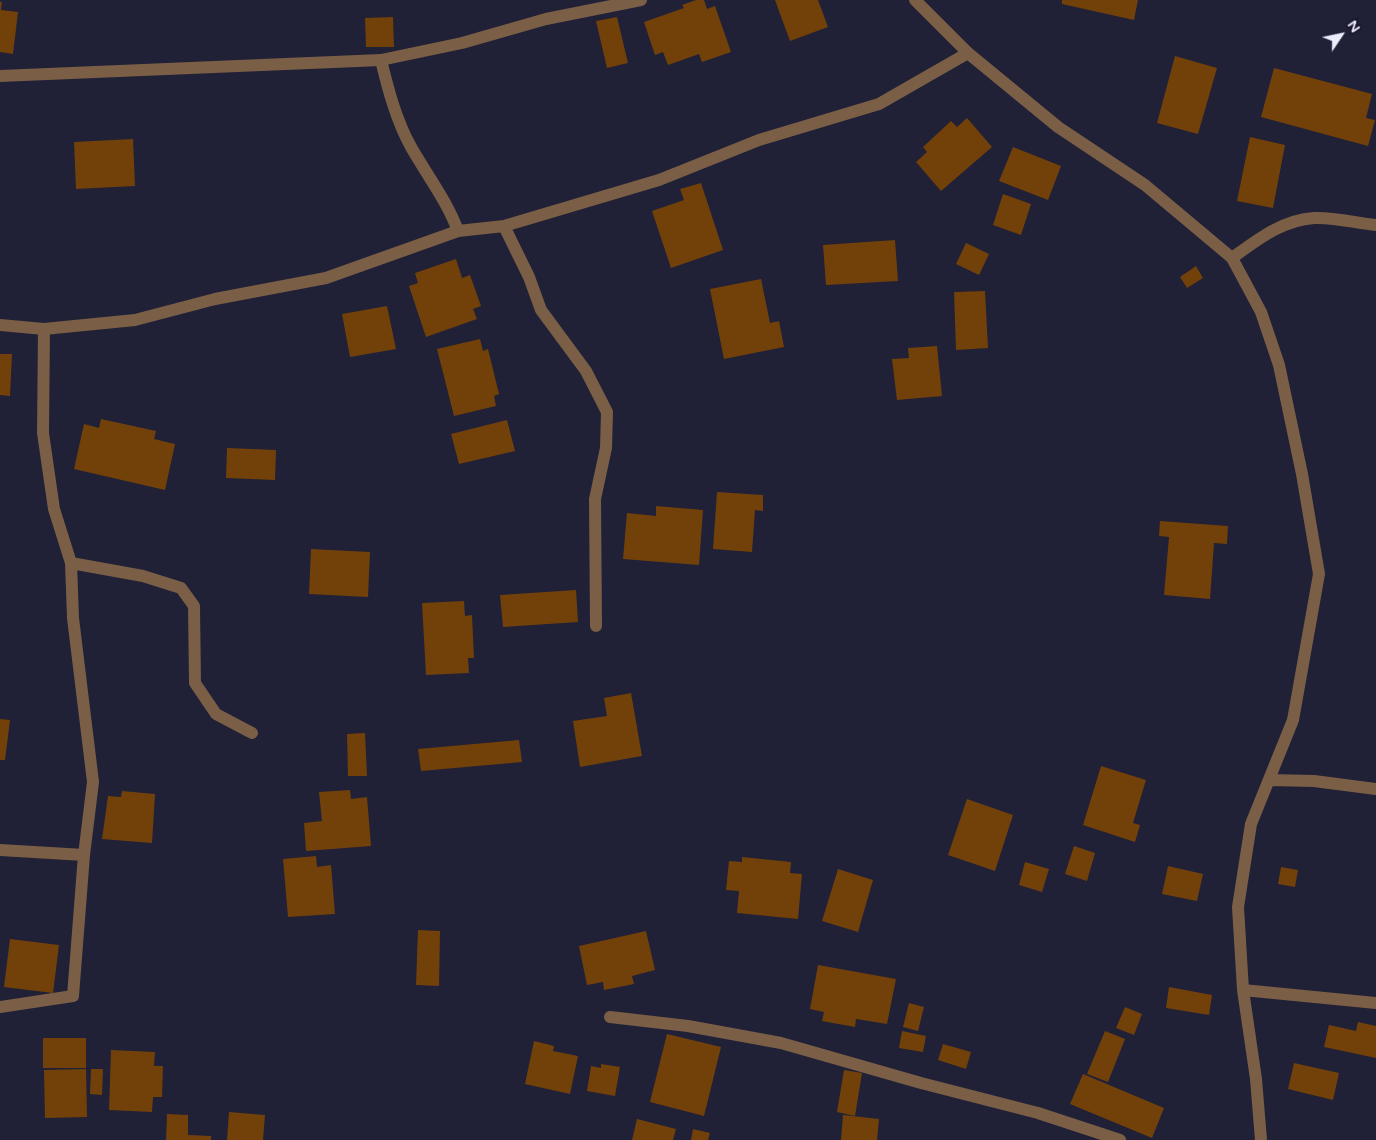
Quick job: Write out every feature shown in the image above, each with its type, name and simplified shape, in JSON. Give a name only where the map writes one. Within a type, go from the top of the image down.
[{"type":"street","points":[[0,76],[381,60],[462,43],[546,19],[641,0]]},
{"type":"street","points":[[915,0],[968,53],[1058,128],[1145,185],[1232,258],[1261,312],[1279,365],[1302,474],[1319,574],[1294,720],[1251,824],[1238,907],[1243,990],[1256,1079],[1261,1140]]},
{"type":"street","points":[[0,325],[44,329],[136,320],[215,299],[326,278],[458,231],[504,226],[659,180],[759,140],[879,104],[968,53]]},
{"type":"street","points":[[381,60],[391,99],[410,145],[450,209],[458,231]]},
{"type":"street","points":[[1232,258],[1266,234],[1289,223],[1315,218],[1376,225]]},
{"type":"street","points":[[504,226],[529,277],[541,310],[586,371],[608,412],[606,448],[595,499],[596,626]]},
{"type":"street","points":[[0,1006],[73,996],[84,855],[93,782],[73,618],[71,563],[54,509],[43,433],[44,329]]},
{"type":"street","points":[[71,563],[143,576],[181,588],[194,606],[195,683],[216,714],[252,733]]},
{"type":"street","points":[[1269,780],[1314,781],[1376,789]]},
{"type":"street","points":[[0,850],[84,855]]},
{"type":"street","points":[[1243,990],[1376,1003]]},
{"type":"street","points":[[610,1017],[688,1026],[781,1043],[921,1083],[1038,1113],[1120,1140]]},
{"type":"building","points":[[696,0],[704,0],[707,9],[715,6],[731,52],[702,62],[699,54],[668,65],[663,52],[655,55],[644,22],[684,8],[682,5]]},
{"type":"building","points":[[775,0],[818,0],[828,27],[790,41]]},
{"type":"building","points":[[1062,0],[1138,0],[1134,20],[1062,4]]},
{"type":"building","points":[[0,2],[2,2],[1,10],[18,12],[13,54],[0,52]]},
{"type":"building","points":[[393,17],[394,47],[366,47],[365,18]]},
{"type":"building","points":[[617,17],[628,63],[607,68],[596,21]]},
{"type":"building","points":[[1175,56],[1217,68],[1198,134],[1157,123]]},
{"type":"building","points":[[1274,68],[1372,94],[1366,118],[1375,120],[1368,146],[1261,117]]},
{"type":"building","points":[[967,118],[992,147],[941,191],[916,162],[927,152],[923,147],[951,121],[957,127]]},
{"type":"building","points":[[1250,137],[1285,145],[1273,208],[1237,201]]},
{"type":"building","points":[[133,139],[135,186],[76,189],[74,142]]},
{"type":"building","points":[[1013,147],[1061,166],[1048,200],[999,181]]},
{"type":"building","points":[[701,183],[723,250],[671,268],[652,211],[684,200],[680,189]]},
{"type":"building","points":[[1003,194],[1031,204],[1021,235],[993,225]]},
{"type":"building","points":[[895,240],[898,281],[826,285],[823,245]]},
{"type":"building","points":[[966,243],[989,254],[979,275],[956,264]]},
{"type":"building","points":[[456,259],[462,278],[470,275],[481,306],[473,309],[477,319],[426,337],[409,286],[418,283],[415,273]]},
{"type":"building","points":[[1196,266],[1203,278],[1187,288],[1180,277]]},
{"type":"building","points":[[761,279],[770,323],[779,321],[784,347],[724,359],[710,289]]},
{"type":"building","points":[[985,291],[988,348],[956,350],[954,292]]},
{"type":"building","points":[[387,306],[396,349],[350,357],[342,314]]},
{"type":"building","points":[[480,339],[483,351],[488,349],[499,394],[494,396],[496,406],[454,416],[437,349]]},
{"type":"building","points":[[937,346],[942,396],[897,400],[892,359],[909,358],[908,348]]},
{"type":"building","points":[[0,354],[12,354],[10,396],[0,395]]},
{"type":"building","points":[[101,419],[156,431],[154,439],[175,444],[165,490],[74,469],[84,424],[99,428]]},
{"type":"building","points":[[507,420],[515,451],[459,464],[451,434]]},
{"type":"building","points":[[227,448],[276,450],[275,480],[226,478]]},
{"type":"building","points":[[717,492],[763,495],[763,511],[755,510],[752,552],[713,549]]},
{"type":"building","points":[[656,506],[703,510],[699,565],[623,559],[627,513],[656,516]]},
{"type":"building","points":[[1160,521],[1228,526],[1227,544],[1214,543],[1210,599],[1164,595],[1169,537],[1159,536]]},
{"type":"building","points":[[311,549],[370,552],[368,597],[309,594]]},
{"type":"building","points":[[576,590],[578,622],[503,627],[500,595]]},
{"type":"building","points":[[464,601],[465,616],[472,615],[474,658],[468,658],[469,673],[426,675],[422,603]]},
{"type":"building","points":[[631,693],[642,756],[580,767],[573,721],[607,716],[604,698]]},
{"type":"building","points":[[0,719],[10,720],[5,760],[0,760]]},
{"type":"building","points":[[365,733],[367,776],[348,776],[347,734]]},
{"type":"building","points":[[519,740],[522,762],[421,771],[418,749]]},
{"type":"building","points":[[1101,766],[1146,780],[1133,823],[1140,825],[1135,842],[1083,825]]},
{"type":"building","points":[[350,790],[351,799],[367,797],[371,846],[306,851],[304,823],[322,821],[319,792]]},
{"type":"building","points":[[122,791],[155,794],[152,843],[102,839],[108,796],[121,797]]},
{"type":"building","points":[[967,799],[1013,815],[995,871],[948,855]]},
{"type":"building","points":[[1074,846],[1095,853],[1087,881],[1065,874]]},
{"type":"building","points":[[316,856],[317,867],[331,865],[335,914],[288,917],[283,859]]},
{"type":"building","points":[[742,857],[791,862],[790,873],[802,874],[798,919],[737,913],[739,891],[726,890],[729,861],[742,862]]},
{"type":"building","points":[[1025,862],[1049,869],[1042,892],[1019,885]]},
{"type":"building","points":[[1168,866],[1203,874],[1197,901],[1162,894]]},
{"type":"building","points":[[1281,867],[1298,870],[1295,887],[1278,884]]},
{"type":"building","points":[[838,869],[873,880],[858,932],[822,921]]},
{"type":"building","points":[[418,930],[440,931],[439,986],[416,985]]},
{"type":"building","points":[[646,931],[655,970],[632,976],[634,984],[604,990],[603,982],[587,985],[579,946]]},
{"type":"building","points":[[10,939],[59,945],[53,993],[4,987]]},
{"type":"building","points":[[818,965],[896,979],[887,1024],[856,1019],[855,1027],[822,1021],[824,1012],[810,1009]]},
{"type":"building","points":[[1169,987],[1212,995],[1209,1015],[1166,1008]]},
{"type":"building","points":[[909,1003],[924,1007],[918,1031],[903,1027]]},
{"type":"building","points":[[1125,1007],[1142,1014],[1134,1035],[1116,1028]]},
{"type":"building","points":[[1358,1022],[1376,1026],[1376,1058],[1324,1047],[1329,1025],[1356,1031]]},
{"type":"building","points":[[902,1031],[926,1036],[923,1052],[899,1048]]},
{"type":"building","points":[[1105,1031],[1125,1039],[1108,1082],[1087,1074]]},
{"type":"building","points":[[667,1034],[721,1047],[704,1116],[650,1102]]},
{"type":"building","points":[[43,1038],[86,1038],[86,1068],[43,1068]]},
{"type":"building","points":[[534,1041],[554,1046],[553,1051],[578,1056],[570,1094],[525,1084]]},
{"type":"building","points":[[943,1044],[971,1052],[966,1069],[938,1060]]},
{"type":"building","points":[[111,1050],[155,1052],[154,1066],[163,1066],[162,1097],[153,1097],[152,1112],[109,1110]]},
{"type":"building","points":[[1294,1063],[1339,1073],[1333,1100],[1288,1089]]},
{"type":"building","points":[[601,1064],[620,1067],[615,1096],[587,1091],[591,1066],[601,1068]]},
{"type":"building","points":[[86,1069],[87,1117],[45,1118],[44,1070]]},
{"type":"building","points":[[91,1069],[103,1069],[102,1095],[90,1094]]},
{"type":"building","points":[[844,1070],[862,1073],[855,1116],[837,1112]]},
{"type":"building","points":[[1083,1074],[1164,1108],[1152,1138],[1070,1104]]},
{"type":"building","points":[[229,1112],[265,1115],[263,1140],[227,1140]]},
{"type":"building","points":[[167,1114],[188,1115],[188,1135],[211,1136],[211,1140],[166,1140]]},
{"type":"building","points":[[843,1115],[879,1119],[877,1140],[841,1140]]},
{"type":"building","points":[[637,1119],[676,1129],[673,1140],[632,1140]]},
{"type":"building","points":[[693,1129],[710,1133],[708,1140],[691,1140]]}]
